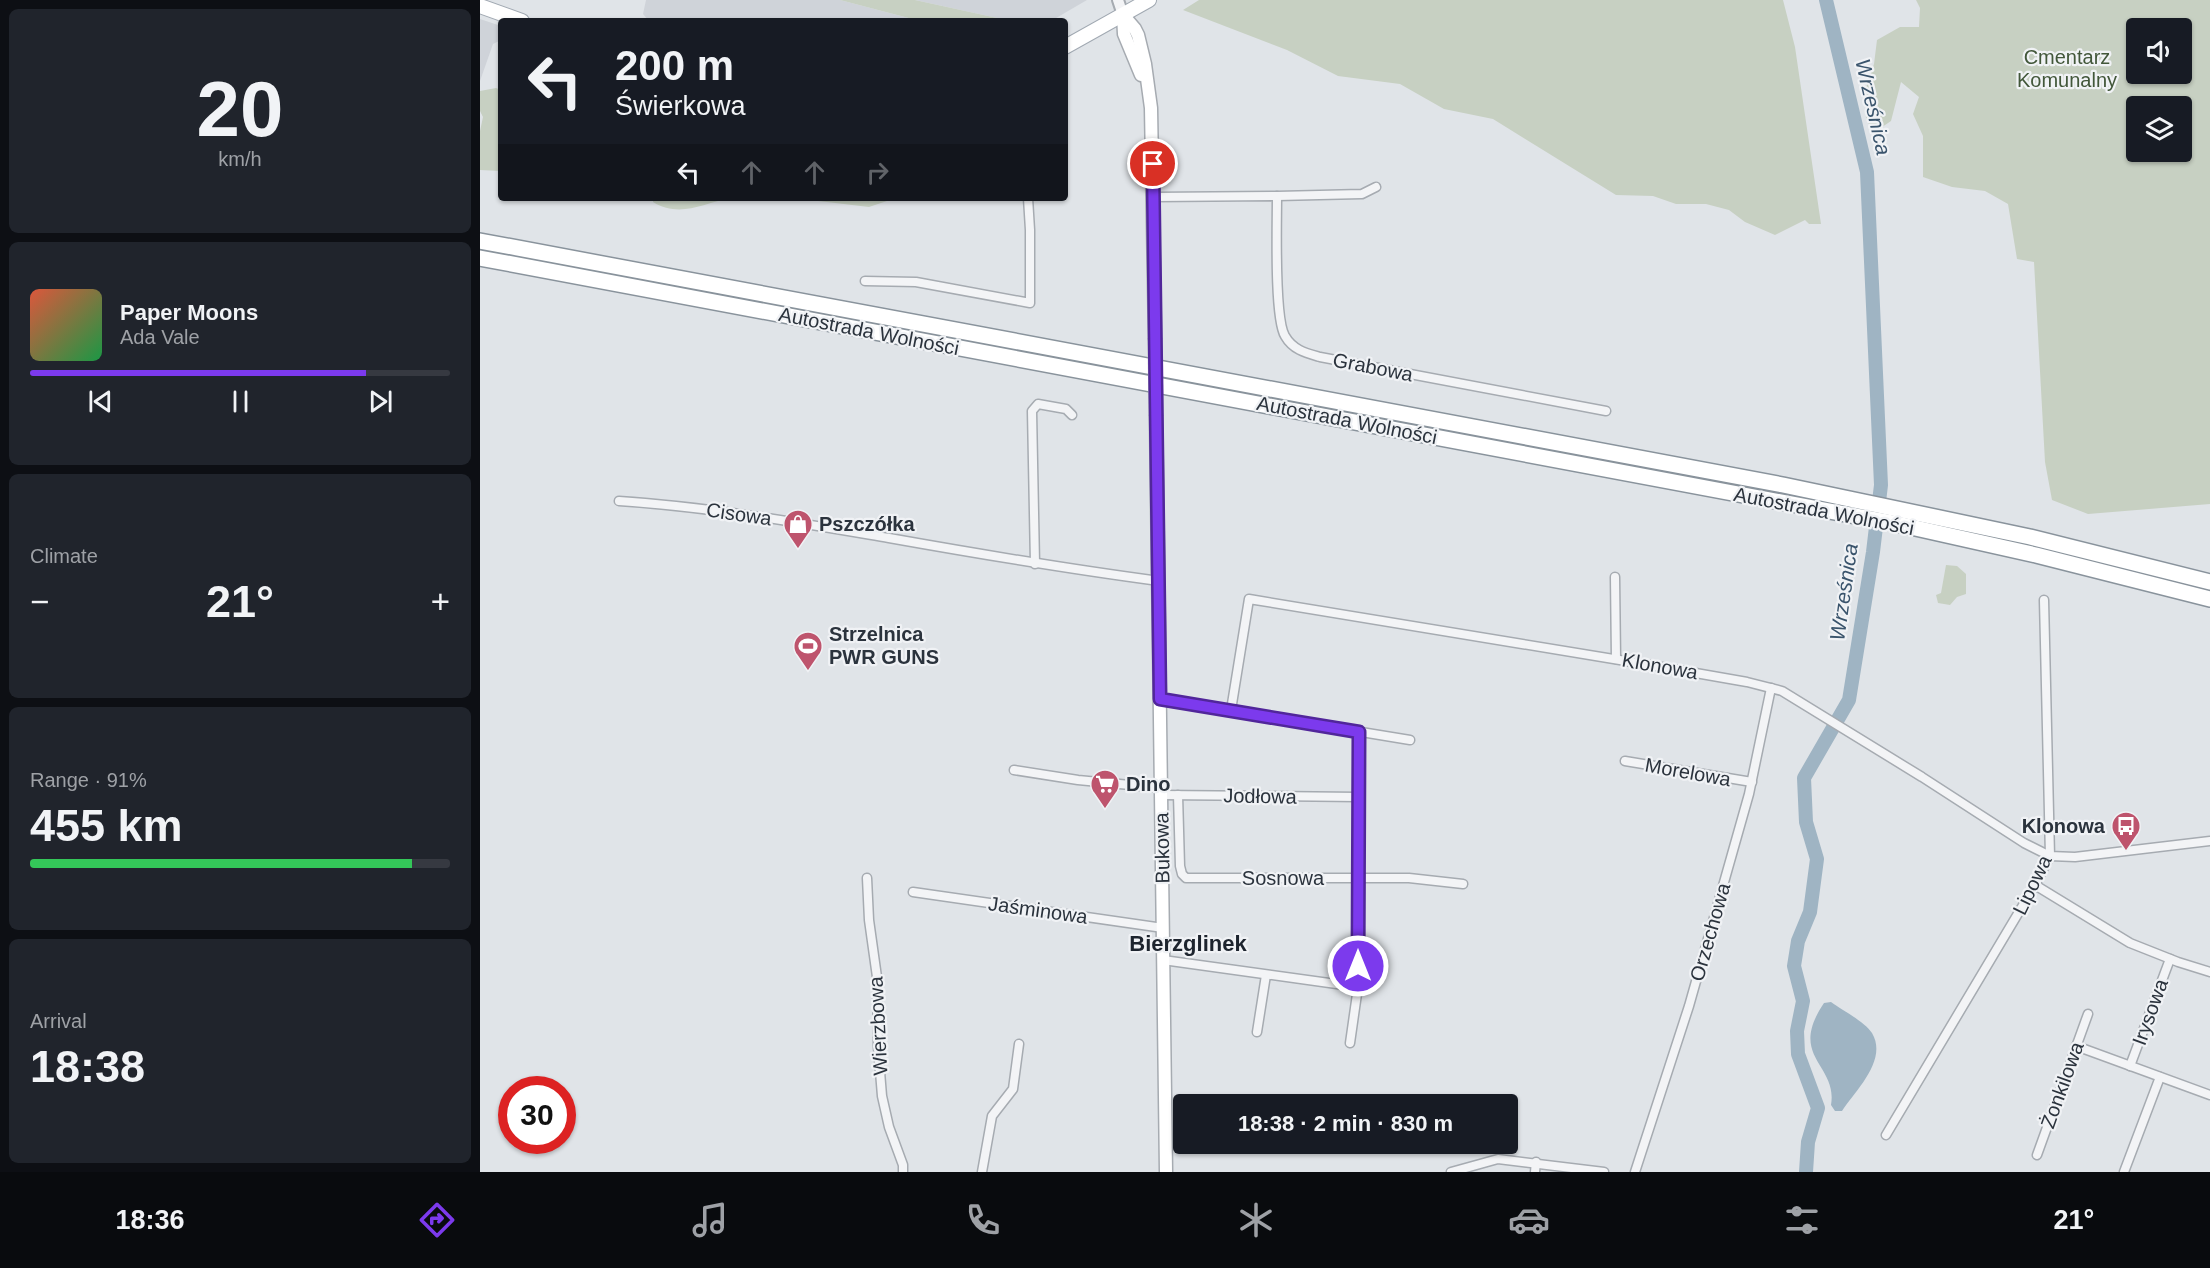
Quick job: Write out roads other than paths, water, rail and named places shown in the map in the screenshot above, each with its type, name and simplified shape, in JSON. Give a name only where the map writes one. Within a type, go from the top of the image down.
[{"type":"highway","name":"Autostrada Wolności","points":[[480,241],[1863,501],[2030,537],[2210,582]]},
{"type":"highway","name":"Autostrada Wolności","points":[[480,258],[1893,523],[2036,555],[2210,599]]},
{"type":"main road","points":[[1068,46],[1149,0]]},
{"type":"main road","points":[[480,6],[514,18]]},
{"type":"main road","points":[[1123,15],[1138,35],[1145,64],[1152,125],[1154,197]]},
{"type":"main road","name":"Bukowa","points":[[1154,197],[1166,1172]]},
{"type":"street","points":[[1118,0],[1123,15]]},
{"type":"street","points":[[1154,197],[1362,194],[1376,187]]},
{"type":"street","name":"Grabowa","points":[[1277,196],[1279,316],[1284,336],[1296,349],[1320,357],[1606,411]]},
{"type":"street","points":[[865,281],[916,282],[1030,303],[1028,201]]},
{"type":"street","points":[[1035,564],[1032,411],[1038,404],[1066,409],[1072,415]]},
{"type":"street","name":"Cisowa","points":[[619,501],[674,504],[788,521],[1035,564],[1159,581]]},
{"type":"street","points":[[1616,577],[1616,659]]},
{"type":"street","name":"Klonowa","points":[[1231,710],[1250,598],[1616,659],[1747,682],[1782,691],[2024,843],[2050,856],[2075,857],[2210,841]]},
{"type":"street","name":"Lipowa","points":[[1886,1135],[2050,856],[2044,600]]},
{"type":"street","name":"Orzechowa","points":[[1635,1172],[1689,1006],[1752,782],[1771,688]]},
{"type":"street","points":[[1160,699],[1410,740]]},
{"type":"street","points":[[1350,1043],[1358,987],[1359,732]]},
{"type":"street","name":"Morelowa","points":[[1625,761],[1752,782]]},
{"type":"street","name":"Jodłowa","points":[[1014,770],[1178,795],[1359,797]]},
{"type":"street","name":"Sosnowa","points":[[1178,795],[1180,866],[1186,878],[1409,878],[1463,884]]},
{"type":"street","name":"Wierzbowa","points":[[867,878],[869,920],[877,977],[878,1047],[882,1096],[889,1127],[903,1165],[903,1172]]},
{"type":"street","points":[[2035,885],[2122,939],[2170,959],[2210,972]]},
{"type":"street","name":"Jaśminowa","points":[[913,892],[1163,928]]},
{"type":"street","name":"Irysowa","points":[[2130,1066],[2170,959]]},
{"type":"street","points":[[1163,960],[1358,987]]},
{"type":"street","points":[[1257,1032],[1266,975]]},
{"type":"street","name":"Żonkilowa","points":[[2037,1155],[2088,1014]]},
{"type":"street","points":[[982,1172],[992,1116],[1013,1089],[1019,1044]]},
{"type":"street","points":[[2076,1046],[2210,1095]]},
{"type":"street","points":[[2124,1172],[2160,1077]]},
{"type":"street","points":[[1452,1172],[1498,1159],[1604,1172]]},
{"type":"street","points":[[1535,1172],[1536,1162]]},
{"type":"water","points":[[1831,1002],[1864,1025],[1872,1033],[1876,1043],[1876,1054],[1868,1074],[1842,1111],[1835,1111],[1831,1105],[1828,1080],[1816,1059],[1810,1036],[1814,1021],[1824,1003]]},
{"type":"waterway","name":"Wrześnica","points":[[1806,1172],[1808,1142],[1818,1108],[1798,1054],[1797,1031],[1803,1001],[1794,966],[1798,941],[1810,912],[1817,859],[1806,822],[1804,778],[1849,700],[1873,552],[1881,485],[1867,172],[1826,0]]},
{"type":"place","name":"Pszczółka","points":[[798,550]]},
{"type":"place","name":"Strzelnica PWR GUNS","points":[[808,672]]},
{"type":"place","name":"Dino","points":[[1105,810]]},
{"type":"place","name":"Klonowa","points":[[2126,852]]},
{"type":"district","name":"Bierzglinek","points":[[1188,943]]},
{"type":"park label","name":"Cmentarz Komunalny","points":[[2067,68]]}]
